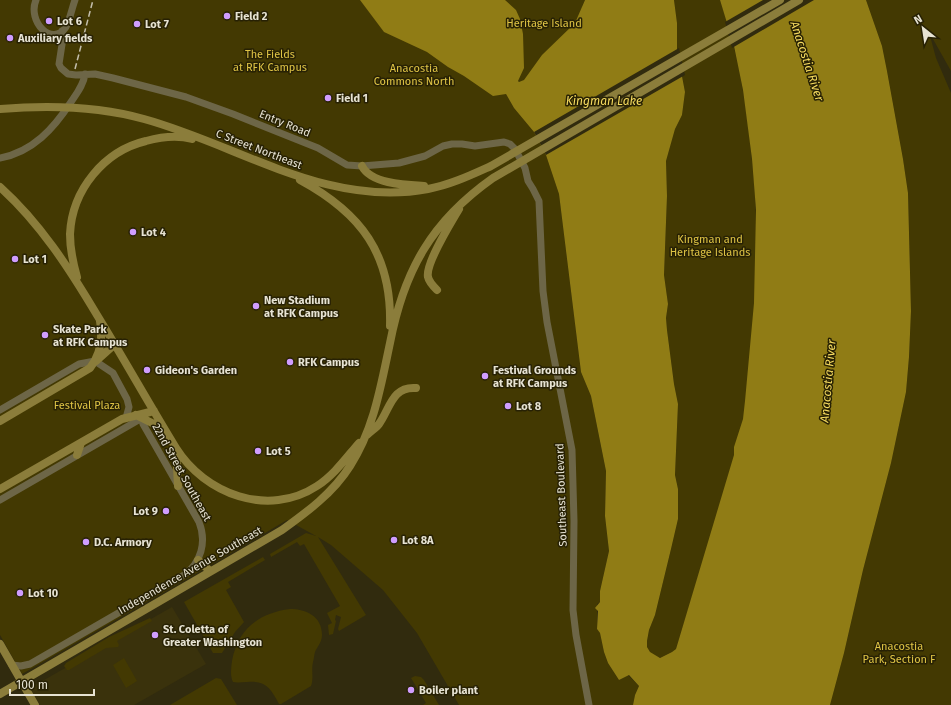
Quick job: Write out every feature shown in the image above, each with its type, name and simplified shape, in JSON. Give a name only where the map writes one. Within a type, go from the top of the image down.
[{"type":"main road","name":"C Street Northeast","points":[[194,138],[316,182],[341,188],[363,192],[408,192],[430,188],[471,175],[508,157],[780,0]]},
{"type":"main road","name":"Independence Avenue Southeast","points":[[0,694],[282,530],[308,510],[334,486],[365,437],[377,402],[390,342],[404,289],[423,250],[450,213],[476,189],[799,0]]},
{"type":"main road","points":[[0,109],[52,107],[75,108],[132,116],[158,123],[194,138]]},
{"type":"main road","points":[[63,259],[70,238],[76,203],[94,173],[108,159],[123,149],[156,138],[194,138]]},
{"type":"main road","points":[[362,166],[368,174],[374,178],[390,182],[425,186],[449,183]]},
{"type":"main road","points":[[278,168],[319,190],[334,201],[354,219],[370,240],[382,266],[387,286],[390,309],[390,342]]},
{"type":"main road","points":[[0,187],[30,218],[63,259],[98,317],[102,339],[100,350],[95,361]]},
{"type":"main road","points":[[437,290],[432,285],[428,277],[429,270],[439,243],[461,206],[476,189]]},
{"type":"main road","points":[[70,238],[74,264],[80,285]]},
{"type":"main road","name":"22nd Street Southeast","points":[[98,317],[116,344],[176,448],[186,462],[202,478],[217,488],[248,498],[260,500],[278,499],[298,495]]},
{"type":"main road","points":[[0,421],[86,372],[95,361],[116,344]]},
{"type":"main road","points":[[365,437],[379,423],[390,403],[398,394],[408,388],[416,388]]},
{"type":"main road","points":[[0,490],[126,418],[139,416],[154,411]]},
{"type":"main road","points":[[139,416],[165,430]]},
{"type":"main road","points":[[77,455],[81,443]]},
{"type":"main road","points":[[176,448],[178,486]]},
{"type":"main road","name":"Independence Avenue Southeast","points":[[298,495],[312,489],[346,466]]},
{"type":"main road","points":[[198,560],[210,571]]},
{"type":"main road","points":[[155,592],[160,600]]},
{"type":"main road","points":[[92,629],[96,637]]},
{"type":"main road","points":[[0,644],[35,705]]},
{"type":"street","points":[[36,0],[34,16],[42,30],[51,34],[56,34],[62,31]]},
{"type":"street","name":"Entry Road","points":[[75,0],[66,26],[62,31],[63,38],[59,64],[68,74],[95,74],[177,94],[233,114],[318,148],[347,165],[362,166],[413,160],[425,156],[443,146],[452,144],[475,146],[504,142],[510,144],[515,149],[525,168]]},
{"type":"street","points":[[0,158],[27,149],[45,136],[59,120],[76,95],[84,81],[85,74]]},
{"type":"street","name":"Southeast Boulevard","points":[[525,168],[528,181],[539,201],[543,291],[547,322],[572,450],[574,521],[573,610],[578,650],[589,705]]},
{"type":"street","points":[[0,410],[79,364],[95,361],[111,372],[121,387],[129,403],[126,418]]},
{"type":"street","points":[[0,500],[77,455],[139,416]]},
{"type":"street","name":"22nd Street Southeast","points":[[139,416],[199,522],[202,531],[203,544],[198,560]]},
{"type":"street","name":"Independence Avenue Southeast","points":[[12,665],[21,666],[30,664],[92,629],[186,573],[198,560]]},
{"type":"shaded area","name":"St. Coletta of Greater Washington","points":[[172,607],[206,664],[134,705],[40,705],[30,688]]},
{"type":"green space","name":"RFK Campus","points":[[0,0],[407,0],[403,32],[503,94],[506,94],[514,108],[534,132],[546,154],[559,194],[581,372],[591,396],[606,471],[605,516],[609,551],[600,591],[600,602],[597,604],[597,629],[600,633],[608,663],[619,680],[628,675],[639,686],[633,705],[459,705],[417,633],[383,590],[331,545],[318,537],[366,615],[339,631],[338,629],[341,617],[336,615],[333,634],[329,635],[328,625],[332,623],[327,613],[340,606],[304,544],[300,546],[297,542],[271,557],[270,554],[306,533],[316,536],[287,520],[22,674],[0,635]]},
{"type":"green space","name":"Heritage Island","points":[[429,0],[585,0],[582,7],[583,18],[543,55],[526,83],[519,82]]},
{"type":"green space","name":"Kingman and Heritage Islands","points":[[674,0],[720,0],[735,52],[748,124],[756,224],[798,328],[699,574],[676,649],[660,658],[650,653],[647,647],[647,641],[649,630],[655,615],[678,519],[678,489],[675,475],[678,404],[667,330],[666,318],[668,304],[664,275],[667,196],[666,161],[675,129],[682,115],[685,92],[677,50],[677,23]]},
{"type":"green space","name":"Anacostia Park, Section F","points":[[866,0],[951,0],[951,71],[929,32],[936,58],[951,93],[951,705],[830,705],[891,463],[906,392],[909,357],[911,311],[908,193],[882,46]]},
{"type":"green space","points":[[263,557],[265,560],[228,582],[231,587],[226,590],[244,622],[235,632],[222,653],[213,653],[184,602]]},
{"type":"green space","points":[[290,609],[302,610],[316,618],[321,628],[322,638],[316,650],[312,665],[311,686],[279,704],[270,690],[259,682],[233,682],[231,666],[239,640],[252,624],[269,614]]},
{"type":"green space","points":[[150,618],[152,621],[117,641],[119,645],[118,647],[106,648],[69,670],[67,670],[64,666],[66,663],[109,637]]},
{"type":"green space","points":[[124,658],[137,681],[126,688],[113,665]]},
{"type":"green space","points":[[415,676],[421,677],[424,680],[439,705],[423,705],[426,703],[411,678]]},
{"type":"green space","points":[[216,678],[221,679],[237,705],[170,705]]},
{"type":"water","points":[[360,0],[505,0],[516,10],[520,19],[523,34],[524,68],[518,81],[519,82],[524,80],[542,55],[575,23],[585,0],[674,0],[677,23],[677,50],[685,92],[682,115],[675,129],[666,161],[667,196],[664,275],[668,304],[666,318],[667,330],[678,404],[675,475],[678,489],[678,519],[655,615],[649,630],[647,641],[647,647],[650,652],[660,658],[676,649],[734,455],[734,447],[743,419],[754,303],[756,210],[752,159],[743,90],[734,46],[720,0],[866,0],[882,46],[908,193],[911,311],[909,357],[906,392],[891,463],[830,705],[633,705],[639,686],[629,675],[619,680],[608,663],[600,633],[597,629],[598,611],[595,608],[600,602],[600,591],[609,551],[605,516],[606,471],[591,396],[581,372],[559,194],[546,155],[534,132],[514,108],[506,94],[493,96],[427,52],[384,32]]},
{"type":"pier","points":[[763,0],[814,0],[732,48],[725,22]]},
{"type":"pier","points":[[679,48],[685,75],[546,155],[534,132]]},
{"type":"railway","points":[[75,69],[93,0]]},
{"type":"place","name":"Field 2","points":[[227,16]]},
{"type":"place","name":"Lot 6","points":[[49,21]]},
{"type":"place","name":"Lot 7","points":[[137,24]]},
{"type":"place","name":"Auxiliary fields","points":[[10,38]]},
{"type":"place","name":"Field 1","points":[[328,98]]},
{"type":"place","name":"Lot 4","points":[[133,232]]},
{"type":"place","name":"Lot 1","points":[[15,259]]},
{"type":"place","name":"New Stadium at RFK Campus","points":[[256,306]]},
{"type":"place","name":"Skate Park at RFK Campus","points":[[45,335]]},
{"type":"place","name":"RFK Campus","points":[[290,362]]},
{"type":"place","name":"Gideon's Garden","points":[[147,370]]},
{"type":"place","name":"Festival Grounds at RFK Campus","points":[[485,376]]},
{"type":"place","name":"Lot 8","points":[[508,406]]},
{"type":"place","name":"Lot 5","points":[[258,451]]},
{"type":"place","name":"Lot 9","points":[[166,511]]},
{"type":"place","name":"Lot 8A","points":[[394,540]]},
{"type":"place","name":"D.C. Armory","points":[[86,542]]},
{"type":"place","name":"Lot 10","points":[[20,593]]},
{"type":"place","name":"St. Coletta of Greater Washington","points":[[155,635]]},
{"type":"place","name":"Boiler plant","points":[[411,690]]},
{"type":"park label","name":"The Fields at RFK Campus","points":[[270,60]]},
{"type":"park label","name":"Anacostia Commons North","points":[[414,74]]},
{"type":"park label","name":"Festival Plaza","points":[[87,405]]},
{"type":"water label","name":"Anacostia River","points":[[807,61]]},
{"type":"water label","name":"Kingman Lake","points":[[604,101]]},
{"type":"water label","name":"Anacostia River","points":[[828,381]]}]
